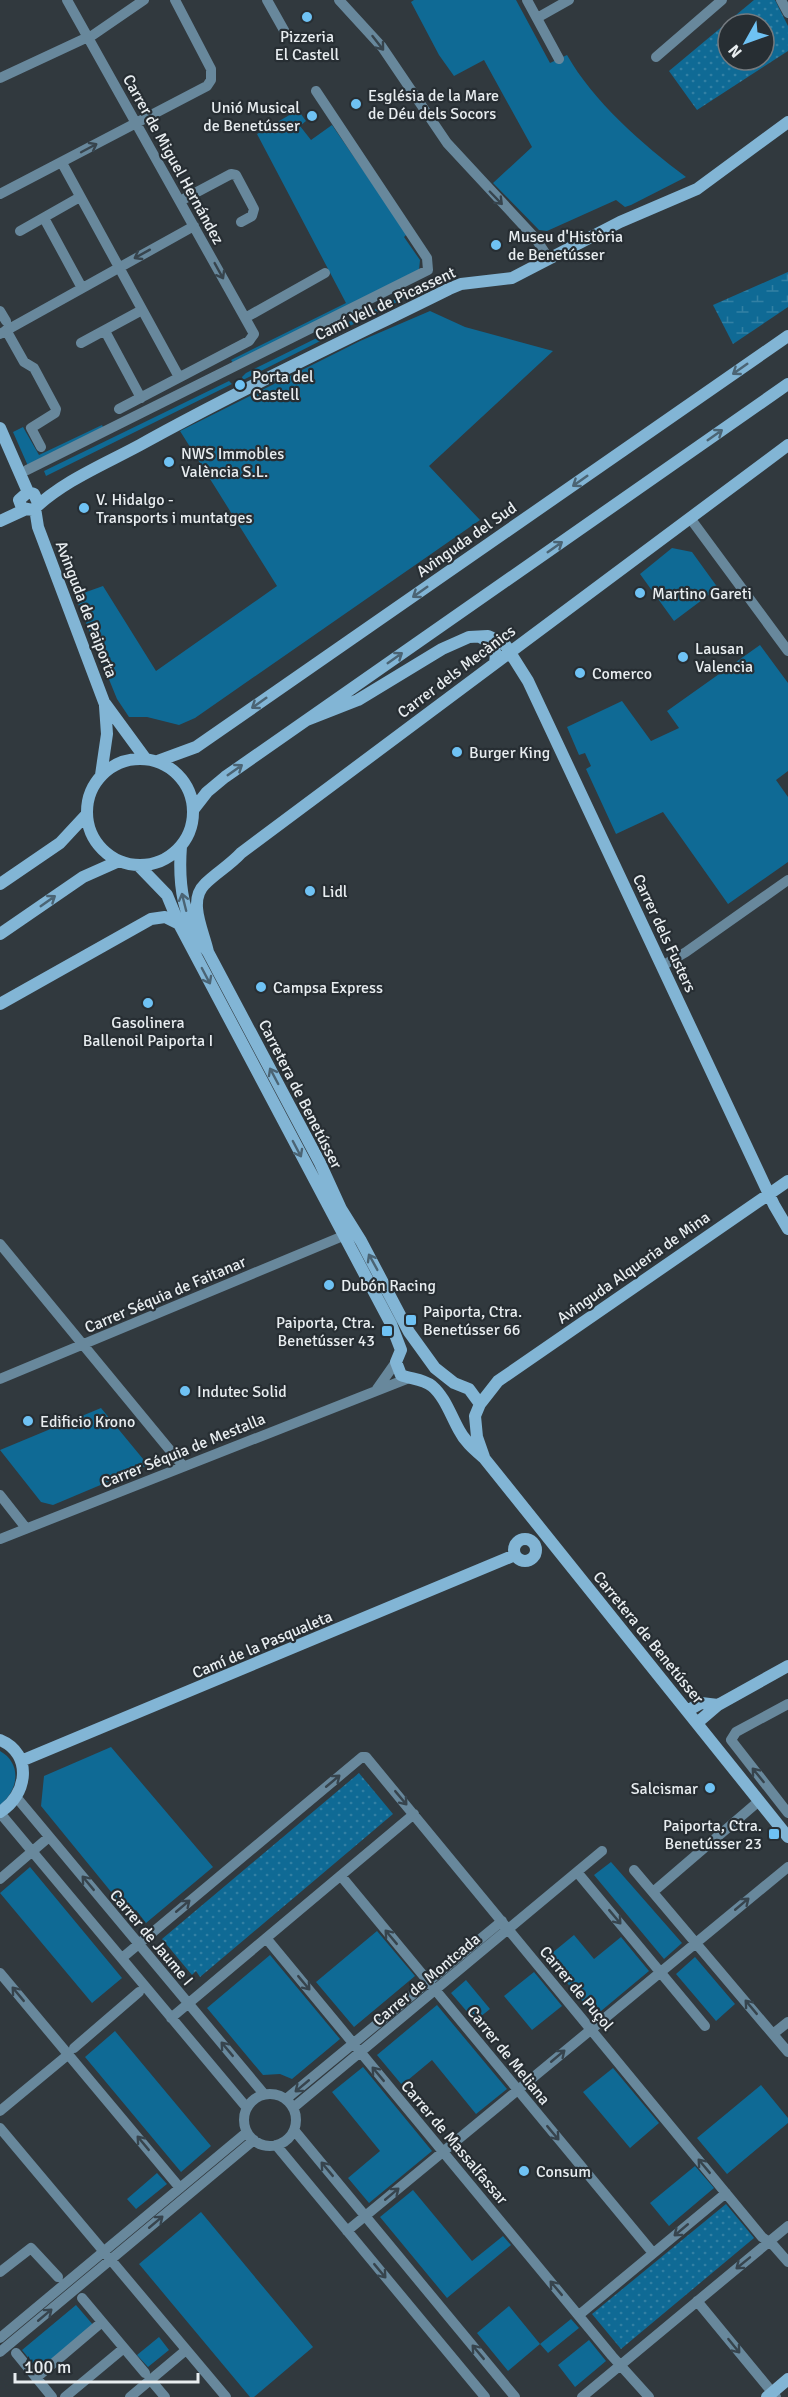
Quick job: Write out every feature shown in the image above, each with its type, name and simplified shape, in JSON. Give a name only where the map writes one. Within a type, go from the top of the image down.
[{"type":"street","name":"Carrer de Miguel Hernández","points":[[67,0],[91,36],[137,124],[254,334],[249,341],[179,377]]},
{"type":"street","points":[[0,78],[91,36],[144,0]]},
{"type":"street","points":[[0,194],[203,89],[211,80],[211,69],[175,0]]},
{"type":"street","points":[[267,0],[285,32]]},
{"type":"street","points":[[339,0],[382,47],[447,143],[536,239],[549,259]]},
{"type":"street","points":[[527,0],[559,59]]},
{"type":"street","points":[[537,18],[569,0]]},
{"type":"street","points":[[656,57],[722,0]]},
{"type":"street","points":[[781,0],[788,13]]},
{"type":"street","points":[[23,472],[428,270],[428,258],[316,91]]},
{"type":"street","name":"Camí Vell de Picassent","points":[[4,518],[28,503],[208,408],[455,286],[512,278],[620,222],[698,189],[788,122]]},
{"type":"street","points":[[62,163],[179,377],[119,409]]},
{"type":"street","points":[[180,201],[231,174],[238,177],[254,209],[252,216],[241,222]]},
{"type":"street","points":[[20,231],[80,197]]},
{"type":"street","points":[[44,218],[82,288]]},
{"type":"street","points":[[4,328],[194,226]]},
{"type":"street","points":[[245,318],[325,273]]},
{"type":"street","points":[[81,344],[142,310]]},
{"type":"street","points":[[0,311],[4,328],[24,362],[34,368],[56,409],[55,413],[31,428],[41,447]]},
{"type":"street","points":[[105,331],[141,398]]},
{"type":"street","name":"Avinguda del Sud","points":[[158,761],[196,747],[788,336]]},
{"type":"street","points":[[193,810],[207,792],[220,781],[788,384]]},
{"type":"street","name":"Avinguda de Paiporta","points":[[0,428],[23,472],[28,503],[104,702]]},
{"type":"street","name":"Carrer dels Mecànics","points":[[208,952],[197,914],[198,897],[203,885],[510,651],[788,445]]},
{"type":"street","points":[[690,518],[788,651]]},
{"type":"street","points":[[479,636],[490,642],[496,650],[495,663]]},
{"type":"street","points":[[307,720],[358,700],[442,649],[469,637],[498,639],[510,651]]},
{"type":"street","name":"Carrer dels Fusters","points":[[510,651],[528,681],[769,1194],[788,1229]]},
{"type":"street","points":[[104,702],[145,758]]},
{"type":"street","points":[[101,775],[107,734],[104,702]]},
{"type":"street","points":[[0,884],[60,843],[86,815],[92,787],[101,775],[114,765],[129,759],[145,758],[158,761],[172,769],[183,780],[190,795],[193,810],[192,823],[182,846],[155,863],[138,866],[119,861],[96,843],[86,815]]},
{"type":"street","name":"Carretera de Benetússer","points":[[182,846],[179,874],[189,921],[208,952],[320,1163],[340,1209],[361,1241],[420,1350],[443,1376],[469,1389],[480,1404]]},
{"type":"street","points":[[0,934],[83,877],[119,861]]},
{"type":"street","name":"Carretera de Benetússer","points":[[138,866],[166,895],[342,1236],[391,1324],[401,1350]]},
{"type":"street","points":[[662,966],[686,952],[788,880]]},
{"type":"street","points":[[0,1004],[151,919],[165,917],[179,924]]},
{"type":"street","name":"Avinguda Alqueria de Mina","points":[[480,1404],[498,1381],[788,1181]]},
{"type":"street","name":"Carrer Séquia de Faitanar","points":[[0,1379],[342,1236]]},
{"type":"street","points":[[0,1244],[183,1466]]},
{"type":"street","points":[[378,1389],[401,1350],[413,1347],[420,1350]]},
{"type":"street","name":"Carretera de Benetússer","points":[[396,1362],[401,1375],[433,1387],[454,1417],[459,1431],[484,1458],[788,1837]]},
{"type":"street","name":"Carrer Séquia de Mestalla","points":[[0,1539],[378,1389],[387,1389],[409,1378]]},
{"type":"street","name":"Avinguda Alqueria de Mina","points":[[469,1389],[498,1381]]},
{"type":"street","points":[[454,1417],[461,1420],[475,1416],[480,1404]]},
{"type":"street","name":"Carretera de Benetússer","points":[[475,1416],[477,1437],[484,1458]]},
{"type":"street","points":[[0,1495],[26,1528]]},
{"type":"street","name":"Camí de la Pasqualeta","points":[[21,1761],[515,1555],[524,1562],[531,1560],[536,1555],[535,1544],[546,1535]]},
{"type":"street","points":[[697,1723],[718,1704],[788,1666]]},
{"type":"street","points":[[687,1711],[701,1703],[718,1704]]},
{"type":"street","points":[[788,1704],[732,1736],[732,1744],[788,1813]]},
{"type":"street","points":[[0,1740],[14,1749],[21,1761],[24,1774],[23,1787],[17,1798],[0,1813],[247,2108]]},
{"type":"street","name":"Carrer de Puçol","points":[[139,1944],[362,1757],[368,1759],[726,2193],[788,2262]]},
{"type":"street","name":"Carrer de Jaume I","points":[[17,1798],[264,2094]]},
{"type":"street","points":[[653,1892],[759,1801]]},
{"type":"street","points":[[171,2018],[414,1814]]},
{"type":"street","points":[[0,1879],[50,1837]]},
{"type":"street","name":"Carrer de Montcada","points":[[290,2104],[361,2052],[432,1986],[505,1925],[602,1851]]},
{"type":"street","points":[[347,2231],[788,1867]]},
{"type":"street","points":[[634,1870],[697,1941],[788,2052]]},
{"type":"street","points":[[577,1872],[705,2026]]},
{"type":"street","name":"Carrer de Meliana","points":[[341,1876],[653,2253]]},
{"type":"street","name":"Carrer de Massalfassar","points":[[266,1938],[615,2360],[622,2364],[650,2397]]},
{"type":"street","points":[[122,1958],[139,1944]]},
{"type":"street","points":[[0,1973],[180,2188]]},
{"type":"street","name":"Carrer de Montcada","points":[[290,2104],[353,2043],[432,1986]]},
{"type":"street","points":[[74,2048],[139,1992]]},
{"type":"street","points":[[774,2034],[788,2022]]},
{"type":"street","points":[[0,2111],[64,2058]]},
{"type":"street","points":[[264,2094],[272,2094],[290,2104],[296,2118],[294,2130],[284,2142],[268,2146],[251,2136],[244,2124],[247,2108],[251,2102],[264,2094]]},
{"type":"street","points":[[0,2128],[226,2397]]},
{"type":"street","points":[[294,2130],[515,2397]]},
{"type":"street","points":[[0,2338],[108,2256],[180,2188],[251,2136]]},
{"type":"street","points":[[0,2352],[108,2256],[251,2136]]},
{"type":"street","points":[[276,2145],[485,2397]]},
{"type":"street","points":[[579,2315],[726,2193]]},
{"type":"street","points":[[582,2397],[788,2226]]},
{"type":"street","points":[[0,2283],[4,2278],[0,2272],[31,2248],[57,2277]]},
{"type":"street","points":[[82,2298],[145,2373]]},
{"type":"street","points":[[697,2301],[772,2396],[788,2379]]},
{"type":"street","points":[[36,2378],[102,2322]]},
{"type":"street","points":[[65,2397],[124,2348]]},
{"type":"street","points":[[130,2397],[186,2350]]},
{"type":"street","points":[[16,2353],[52,2397]]},
{"type":"street","points":[[154,2384],[165,2397]]},
{"type":"green space","points":[[414,0],[516,0],[550,63],[567,55],[591,89],[620,121],[686,177],[631,205],[625,207],[616,200],[547,231],[539,230],[493,183],[532,147],[484,60],[454,76],[439,55],[411,2]]},
{"type":"green space","points":[[754,0],[775,0],[788,26],[788,51],[776,59],[776,12],[740,12]]},
{"type":"green space","points":[[716,32],[716,72],[756,72],[697,110],[669,71]]},
{"type":"green space","points":[[298,110],[306,121],[300,126],[311,140],[332,125],[407,234],[404,237],[420,260],[419,270],[234,364],[231,360],[346,303],[257,134]]},
{"type":"green space","points":[[788,272],[788,307],[733,344],[713,305]]},
{"type":"green space","points":[[422,286],[423,289],[243,380],[242,377],[246,373]]},
{"type":"green space","points":[[430,311],[465,327],[553,351],[429,466],[480,520],[195,718],[179,725],[147,717],[129,717],[117,699],[75,596],[103,586],[156,671],[277,586],[180,431],[360,341]]},
{"type":"green space","points":[[229,381],[232,384],[46,476],[44,471]]},
{"type":"green space","points":[[102,425],[104,429],[28,466],[13,432],[23,427],[39,455]]},
{"type":"green space","points":[[672,548],[692,552],[718,588],[674,621],[640,574]]},
{"type":"green space","points":[[760,645],[788,683],[788,771],[776,780],[788,797],[788,862],[728,904],[663,812],[616,834],[586,769],[591,766],[585,753],[579,755],[567,727],[622,701],[651,741],[679,728],[667,711]]},
{"type":"green space","points":[[101,1408],[148,1465],[53,1505],[41,1502],[0,1450]]},
{"type":"green space","points":[[111,1747],[213,1867],[146,1923],[136,1910],[130,1915],[41,1806],[44,1776]]},
{"type":"green space","points":[[0,1751],[12,1763],[15,1778],[11,1792],[0,1805]]},
{"type":"green space","points":[[359,1773],[393,1814],[200,1977],[196,1971],[192,1975],[162,1939]]},
{"type":"green space","points":[[611,1862],[682,1943],[664,1959],[594,1875]]},
{"type":"green space","points":[[30,1867],[122,1978],[92,2003],[0,1893]]},
{"type":"green space","points":[[377,1931],[415,1976],[354,2027],[316,1982]]},
{"type":"green space","points":[[574,1935],[594,1959],[621,1937],[649,1971],[595,2016],[546,1958]]},
{"type":"green space","points":[[270,1955],[340,2039],[292,2079],[280,2074],[263,2075],[207,2008]]},
{"type":"green space","points":[[695,1957],[735,2004],[716,2021],[676,1974]]},
{"type":"green space","points":[[534,1972],[562,2006],[532,2030],[504,1996]]},
{"type":"green space","points":[[466,1980],[490,2009],[475,2021],[451,1993]]},
{"type":"green space","points":[[437,2005],[507,2089],[476,2114],[432,2060],[402,2085],[377,2055]]},
{"type":"green space","points":[[115,2031],[211,2146],[181,2172],[85,2057]]},
{"type":"green space","points":[[363,2067],[432,2151],[369,2203],[348,2178],[380,2151],[332,2092]]},
{"type":"green space","points":[[613,2068],[659,2123],[630,2148],[583,2092]]},
{"type":"green space","points":[[761,2085],[788,2118],[788,2123],[727,2174],[697,2138]]},
{"type":"green space","points":[[695,2166],[714,2188],[669,2226],[650,2203]]},
{"type":"green space","points":[[157,2173],[167,2184],[136,2209],[127,2199]]},
{"type":"green space","points":[[413,2190],[472,2261],[503,2236],[511,2245],[447,2298],[380,2217]]},
{"type":"green space","points":[[726,2204],[754,2238],[621,2349],[592,2314]]},
{"type":"green space","points":[[201,2212],[313,2347],[254,2397],[250,2397],[139,2264]]},
{"type":"green space","points":[[76,2305],[94,2326],[39,2371],[22,2350]]},
{"type":"green space","points":[[509,2306],[540,2344],[508,2371],[477,2333]]},
{"type":"green space","points":[[571,2319],[579,2328],[548,2353],[540,2344]]},
{"type":"green space","points":[[159,2337],[169,2350],[148,2367],[137,2355]]},
{"type":"green space","points":[[589,2340],[606,2361],[575,2387],[558,2365]]},
{"type":"place","name":"Pizzeria El Castell","points":[[307,17]]},
{"type":"place","name":"Església de la Mare de Déu dels Socors","points":[[356,104]]},
{"type":"place","name":"Unió Musical de Benetússer","points":[[312,116]]},
{"type":"place","name":"Museu d'Història de Benetússer","points":[[496,245]]},
{"type":"place","name":"Porta del Castell","points":[[240,385]]},
{"type":"place","name":"NWS Immobles València S.L.","points":[[169,462]]},
{"type":"place","name":"V. Hidalgo - Transports i muntatges","points":[[84,508]]},
{"type":"place","name":"Martino Gareti","points":[[640,593]]},
{"type":"place","name":"Lausan Valencia","points":[[683,657]]},
{"type":"place","name":"Comerco","points":[[580,673]]},
{"type":"place","name":"Burger King","points":[[457,752]]},
{"type":"place","name":"Lidl","points":[[310,891]]},
{"type":"place","name":"Campsa Express","points":[[261,987]]},
{"type":"place","name":"Gasolinera Ballenoil Paiporta I","points":[[148,1003]]},
{"type":"place","name":"Dubón Racing","points":[[329,1285]]},
{"type":"place","name":"Paiporta, Ctra. Benetússer 66","points":[[411,1320]]},
{"type":"place","name":"Paiporta, Ctra. Benetússer 43","points":[[387,1331]]},
{"type":"place","name":"Indutec Solid","points":[[185,1391]]},
{"type":"place","name":"Edificio Krono","points":[[28,1421]]},
{"type":"place","name":"Salcismar","points":[[710,1788]]},
{"type":"place","name":"Paiporta, Ctra. Benetússer 23","points":[[774,1834]]},
{"type":"place","name":"Consum","points":[[524,2171]]}]
